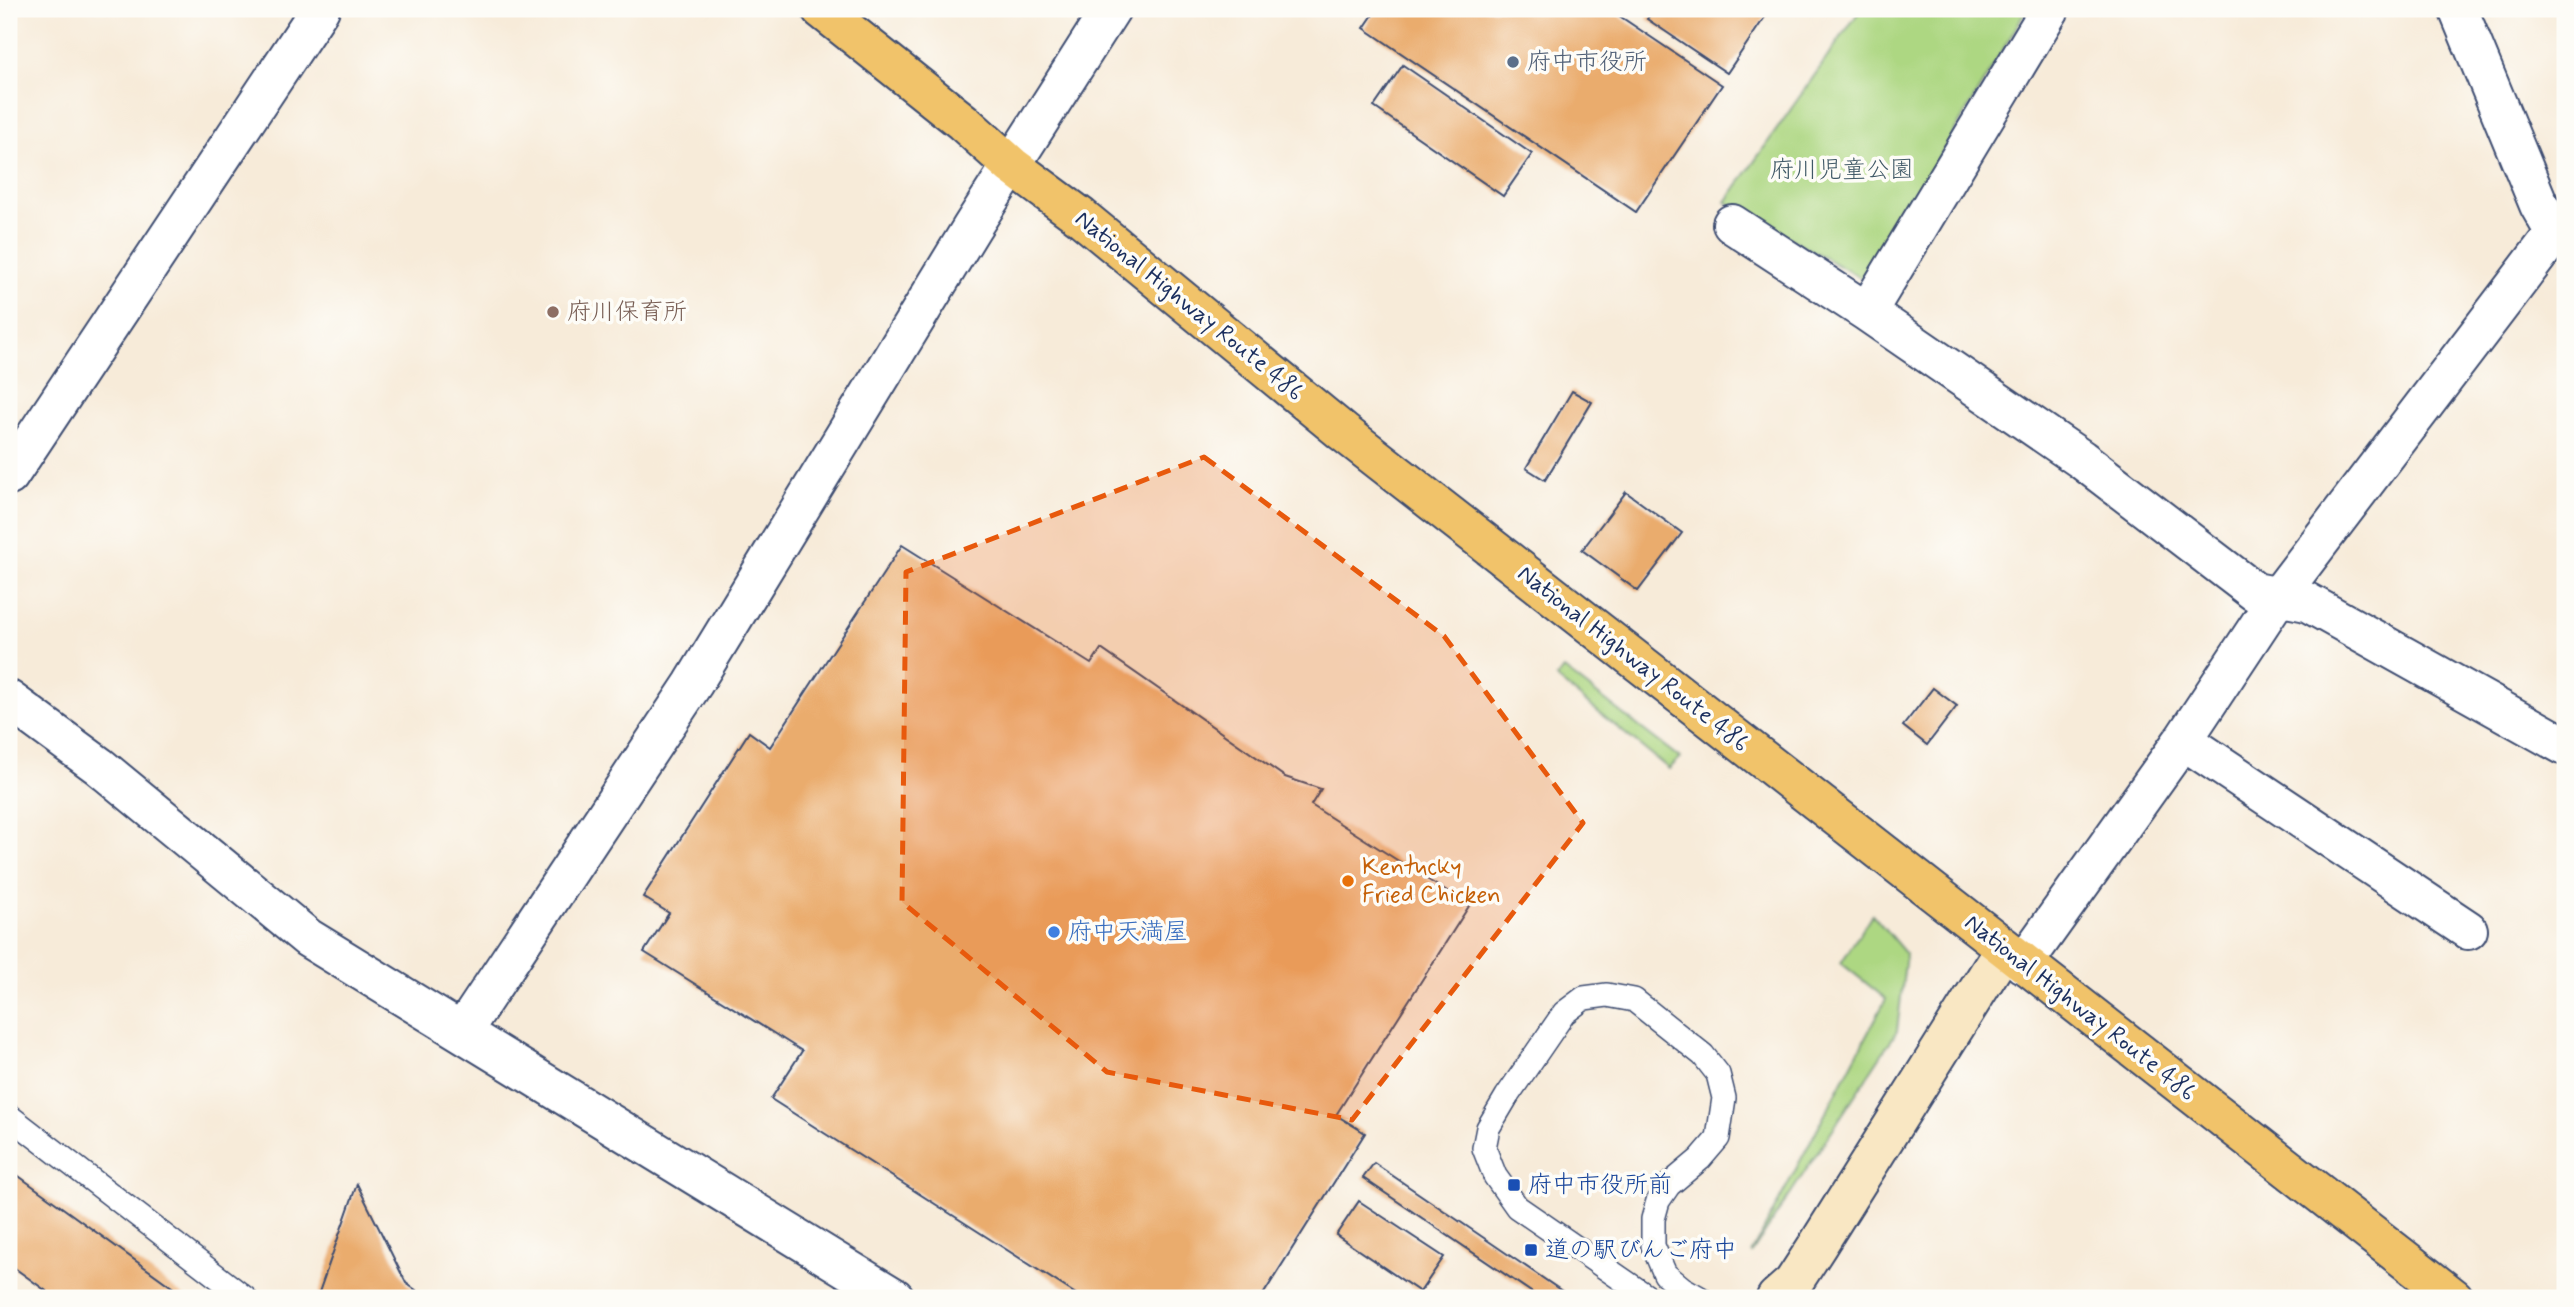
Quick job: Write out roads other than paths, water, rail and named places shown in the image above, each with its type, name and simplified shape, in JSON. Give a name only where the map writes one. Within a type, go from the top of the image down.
[{"type":"highway","name":"National Highway Route 486","points":[[821,9],[1343,432],[2013,957],[2454,1298]]},
{"type":"street","points":[[9,476],[320,9]]},
{"type":"street","points":[[462,1032],[693,684],[972,227],[1111,9]]},
{"type":"street","points":[[1867,312],[2050,9]]},
{"type":"street","points":[[1776,1298],[1793,1283],[2013,957],[2183,740],[2277,598],[2560,228],[2539,205],[2458,9]]},
{"type":"street","points":[[1732,224],[1867,312],[2081,459],[2255,592],[2307,602],[2565,746]]},
{"type":"street","points":[[9,700],[99,766],[308,938],[895,1298]]},
{"type":"street","points":[[2183,740],[2468,930]]},
{"type":"lane","points":[[1649,1298],[1517,1207],[1495,1176],[1484,1149],[1488,1128],[1507,1096],[1564,1013],[1584,998],[1607,995],[1634,1000],[1703,1055],[1718,1074],[1724,1098],[1718,1138],[1700,1159],[1669,1185],[1658,1201],[1653,1219],[1653,1246],[1665,1274],[1700,1298]]},
{"type":"lane","points":[[9,1116],[245,1298]]},
{"type":"place","name":"府中市役所","points":[[1513,62]]},
{"type":"place","name":"府川保育所","points":[[553,312]]},
{"type":"place","name":"Kentucky Fried Chicken","points":[[1348,881]]},
{"type":"place","name":"府中天満屋","points":[[1054,932]]},
{"type":"place","name":"府中市役所前","points":[[1514,1185]]},
{"type":"place","name":"道の駅びんご府中","points":[[1531,1250]]},
{"type":"park label","name":"府川児童公園","points":[[1842,170]]}]
